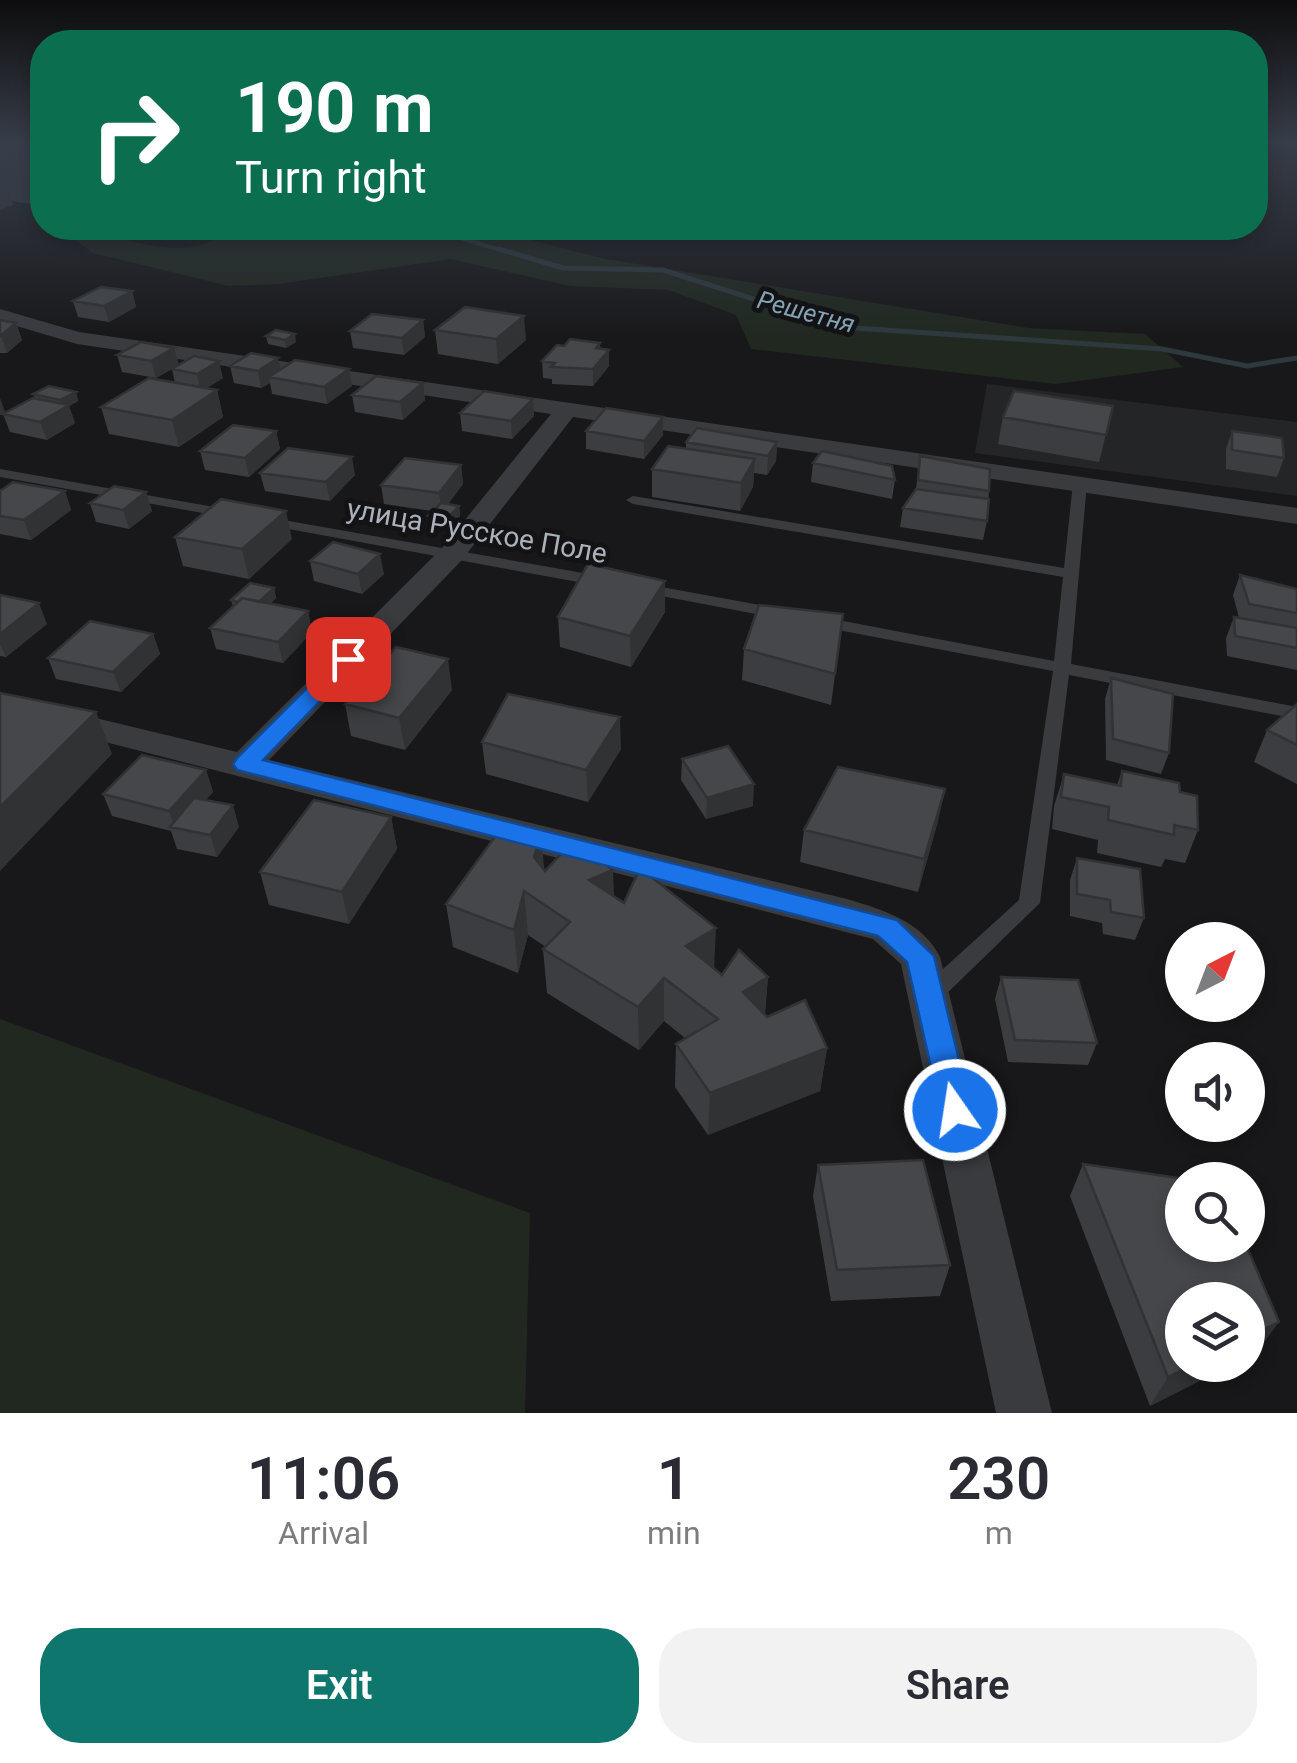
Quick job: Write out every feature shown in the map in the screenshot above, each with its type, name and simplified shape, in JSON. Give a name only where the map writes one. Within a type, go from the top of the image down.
[{"type":"street","points":[[0,315],[77,338],[1297,516]]},
{"type":"street","points":[[245,764],[452,554],[568,408]]},
{"type":"street","points":[[0,705],[887,928],[920,956],[1024,1413]]},
{"type":"lane","name":"улица Русское Поле","points":[[0,473],[1062,666],[1297,713]]},
{"type":"lane","points":[[929,996],[1029,902],[1062,666],[1080,483]]},
{"type":"lane","points":[[633,500],[1071,574]]},
{"type":"shaded area","points":[[75,240],[129,240],[188,248],[214,240],[531,240],[606,259],[1028,328],[1145,334],[1183,367],[1056,384],[751,349],[736,315],[669,290],[570,286],[451,259],[278,284],[229,286],[93,253]]},
{"type":"shaded area","points":[[987,384],[1297,422],[1297,496],[975,453]]},
{"type":"shaded area","points":[[0,1019],[530,1213],[525,1413],[0,1413]]},
{"type":"building","points":[[101,287],[132,291],[104,306],[73,301]]},
{"type":"building","points":[[465,307],[524,316],[496,339],[435,330]]},
{"type":"building","points":[[372,314],[423,320],[402,338],[350,331]]},
{"type":"building","points":[[0,320],[16,323],[0,336]]},
{"type":"building","points":[[276,330],[295,334],[285,340],[266,336]]},
{"type":"building","points":[[570,339],[600,343],[596,348],[609,350],[593,369],[551,367],[555,363],[542,361],[557,345],[564,346]]},
{"type":"building","points":[[141,342],[174,348],[151,361],[117,355]]},
{"type":"building","points":[[251,353],[278,358],[258,371],[230,366]]},
{"type":"building","points":[[194,356],[219,361],[197,374],[172,369]]},
{"type":"building","points":[[295,360],[349,369],[324,387],[269,377]]},
{"type":"building","points":[[376,376],[423,383],[400,402],[352,395]]},
{"type":"building","points":[[149,378],[217,390],[172,420],[101,407]]},
{"type":"building","points":[[49,386],[76,392],[60,400],[33,394]]},
{"type":"building","points":[[484,391],[533,399],[511,421],[460,413]]},
{"type":"building","points":[[1014,391],[1113,406],[1106,435],[1003,417]]},
{"type":"building","points":[[33,398],[69,405],[40,422],[3,414]]},
{"type":"building","points":[[606,408],[663,417],[644,441],[586,431]]},
{"type":"building","points":[[233,425],[276,431],[245,458],[200,451]]},
{"type":"building","points":[[697,428],[777,442],[768,456],[686,442]]},
{"type":"building","points":[[1232,431],[1282,438],[1284,458],[1232,450]]},
{"type":"building","points":[[668,446],[755,459],[741,483],[652,469]]},
{"type":"building","points":[[288,448],[352,457],[326,482],[260,473]]},
{"type":"building","points":[[822,451],[892,466],[895,480],[813,463]]},
{"type":"building","points":[[920,456],[990,469],[989,491],[918,480]]},
{"type":"building","points":[[405,458],[461,465],[439,493],[381,485]]},
{"type":"building","points":[[13,482],[65,491],[24,520],[0,516],[0,491]]},
{"type":"building","points":[[114,486],[146,492],[123,510],[90,503]]},
{"type":"building","points":[[916,489],[989,499],[987,521],[903,508]]},
{"type":"building","points":[[221,499],[286,511],[242,549],[175,537]]},
{"type":"building","points":[[441,503],[459,506],[447,519],[428,516]]},
{"type":"building","points":[[333,542],[380,554],[358,574],[310,561]]},
{"type":"building","points":[[588,564],[665,581],[630,636],[558,617]]},
{"type":"building","points":[[1240,575],[1297,589],[1297,613],[1249,604]]},
{"type":"building","points":[[250,583],[274,588],[259,602],[231,600]]},
{"type":"building","points":[[0,595],[39,603],[0,634]]},
{"type":"building","points":[[242,598],[308,611],[278,642],[210,628]]},
{"type":"building","points":[[759,605],[843,614],[835,674],[744,649]]},
{"type":"building","points":[[1234,617],[1297,628],[1297,648],[1235,636]]},
{"type":"building","points":[[90,621],[153,634],[113,672],[48,658]]},
{"type":"building","points":[[396,647],[448,659],[399,718],[345,704]]},
{"type":"building","points":[[1111,678],[1173,694],[1169,753],[1113,739]]},
{"type":"building","points":[[0,693],[96,712],[0,807]]},
{"type":"building","points":[[508,694],[620,717],[586,770],[482,742]]},
{"type":"building","points":[[1297,704],[1297,745],[1267,730]]},
{"type":"building","points":[[728,746],[754,784],[707,798],[682,759]]},
{"type":"building","points":[[142,755],[206,770],[169,811],[103,794]]},
{"type":"building","points":[[838,767],[945,789],[924,859],[804,830]]},
{"type":"building","points":[[1122,771],[1179,783],[1180,792],[1197,796],[1198,830],[1174,825],[1174,835],[1108,820],[1109,807],[1061,797],[1064,774],[1121,786]]},
{"type":"building","points":[[194,798],[233,805],[210,835],[170,827]]},
{"type":"building","points":[[314,800],[391,817],[342,892],[260,872]]},
{"type":"building","points":[[502,827],[541,834],[534,857],[545,871],[573,841],[613,870],[589,880],[624,903],[640,868],[716,928],[686,946],[722,975],[739,950],[768,977],[743,992],[767,1017],[805,1000],[827,1048],[710,1093],[676,1044],[718,1019],[664,978],[638,1007],[543,949],[570,922],[524,891],[514,930],[446,904]]},
{"type":"building","points":[[1077,858],[1140,869],[1144,918],[1111,912],[1110,900],[1077,894]]},
{"type":"building","points":[[1001,977],[1078,980],[1097,1043],[1015,1040]]},
{"type":"building","points":[[923,1160],[950,1265],[837,1270],[818,1165]]},
{"type":"building","points":[[1083,1164],[1165,1176],[1165,1262],[1253,1262],[1262,1282],[1165,1282],[1165,1369]]},
{"type":"building","points":[[1265,1289],[1279,1322],[1265,1329]]},
{"type":"waterway","name":"Решетня","points":[[467,240],[507,252]]},
{"type":"waterway","name":"Решетня","points":[[499,249],[563,268],[663,270],[841,327],[1162,349],[1247,366],[1297,358]]},
{"type":"route","points":[[348,659],[245,764],[847,914],[887,928],[920,956],[955,1110]]}]
